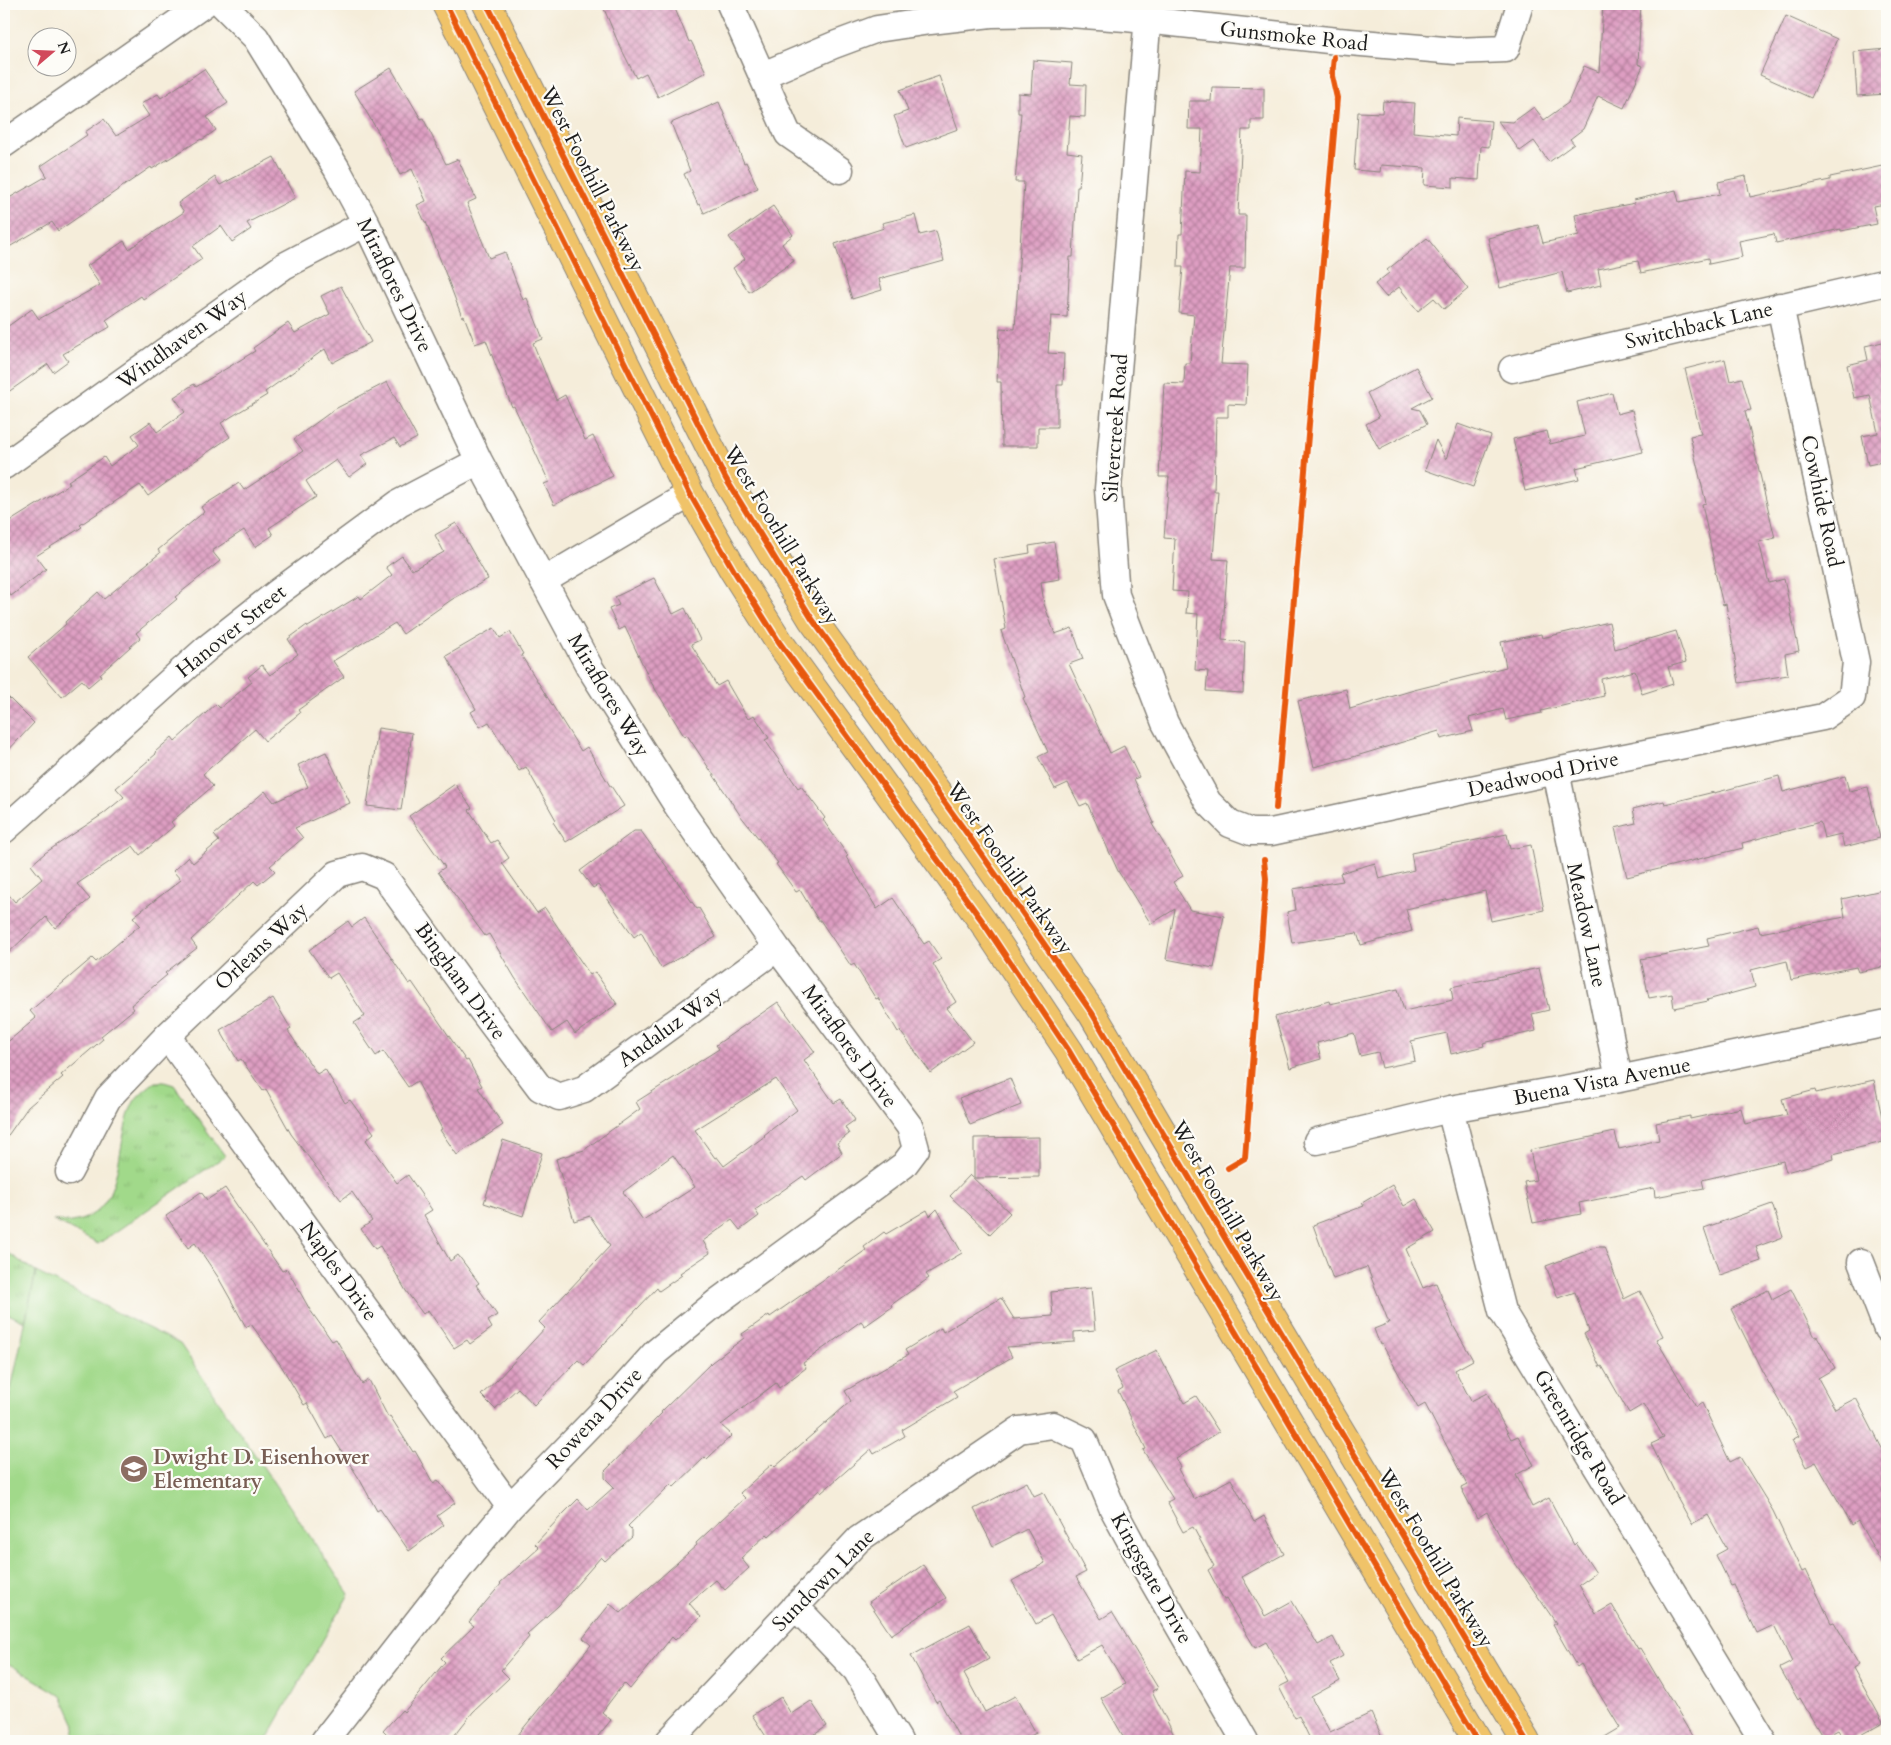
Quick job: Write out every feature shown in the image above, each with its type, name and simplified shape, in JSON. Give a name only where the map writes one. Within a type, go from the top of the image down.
[{"type":"main road","points":[[446,4],[690,494],[734,571],[779,642],[983,922],[1069,1051],[1478,1741]]},
{"type":"main road","name":"West Foothill Parkway","points":[[487,4],[726,479],[812,620],[971,839],[1092,1013],[1526,1741]]},
{"type":"street","points":[[4,144],[204,4]]},
{"type":"street","name":"Miraflores Drive","points":[[222,4],[256,38],[337,169],[366,223],[480,461],[542,581]]},
{"type":"street","points":[[730,4],[788,134],[840,170]]},
{"type":"street","name":"Gunsmoke Road","points":[[763,75],[877,29],[930,20],[991,14],[1148,12],[1328,40],[1447,50],[1506,49],[1520,4]]},
{"type":"street","name":"Silvercreek Road","points":[[1148,12],[1108,488],[1116,595],[1165,723],[1208,802],[1230,824]]},
{"type":"street","name":"Windhaven Way","points":[[4,466],[284,266],[366,223]]},
{"type":"street","name":"Switchback Lane","points":[[1512,369],[1887,282]]},
{"type":"street","name":"Cowhide Road","points":[[1780,306],[1856,662],[1852,697]]},
{"type":"street","name":"Hanover Street","points":[[5,827],[206,649],[263,604],[400,503],[480,461]]},
{"type":"street","points":[[542,581],[690,494]]},
{"type":"street","name":"Miraflores Way","points":[[542,581],[590,668],[678,807],[777,948]]},
{"type":"street","name":"Deadwood Drive","points":[[1230,824],[1251,832],[1271,832],[1556,771],[1823,717],[1852,697]]},
{"type":"street","name":"Meadow Lane","points":[[1556,771],[1619,1079]]},
{"type":"street","name":"Orleans Way","points":[[70,1172],[108,1098],[167,1036],[337,874],[362,867]]},
{"type":"street","name":"Bingham Drive","points":[[362,867],[384,876],[540,1088],[559,1097]]},
{"type":"street","name":"Miraflores Drive","points":[[777,948],[910,1127],[916,1148]]},
{"type":"street","name":"Andaluz Way","points":[[559,1097],[584,1089],[777,948]]},
{"type":"street","name":"Buena Vista Avenue","points":[[1318,1141],[1450,1109],[1619,1079],[1887,1023]]},
{"type":"street","name":"Naples Drive","points":[[167,1036],[510,1507]]},
{"type":"street","name":"Greenridge Road","points":[[1450,1109],[1502,1311],[1763,1741]]},
{"type":"street","name":"Rowena Drive","points":[[324,1741],[460,1567],[510,1507],[604,1410],[656,1352],[716,1302],[904,1165],[916,1148]]},
{"type":"street","points":[[1861,1262],[1887,1329]]},
{"type":"street","name":"Sundown Lane","points":[[669,1741],[858,1539],[1019,1430],[1053,1425]]},
{"type":"street","name":"Kingsgate Drive","points":[[1053,1425],[1084,1440],[1112,1507],[1135,1550],[1245,1741]]},
{"type":"street","points":[[795,1606],[856,1670],[899,1741]]},
{"type":"green space","points":[[155,1082],[174,1085],[225,1156],[98,1244],[53,1220],[72,1222],[90,1216],[103,1204],[117,1172],[128,1116],[135,1100]]},
{"type":"green space","points":[[4,1250],[36,1272],[25,1322],[4,1312]]},
{"type":"green space","name":"Dwight D. Eisenhower Elementary","points":[[36,1272],[180,1344],[349,1594],[266,1741],[72,1741],[75,1725],[62,1696],[4,1661],[4,1422]]},
{"type":"building","points":[[602,4],[673,4],[689,42],[691,41],[706,72],[658,97],[646,73],[636,78]]},
{"type":"building","points":[[1603,4],[1641,4],[1638,64],[1643,66],[1624,108],[1598,96],[1583,129],[1570,139],[1574,144],[1549,162],[1534,141],[1520,151],[1498,121],[1513,122],[1534,107],[1544,120],[1568,103],[1584,66],[1599,72]]},
{"type":"building","points":[[1786,16],[1837,39],[1811,98],[1760,75]]},
{"type":"building","points":[[1887,49],[1887,94],[1857,96],[1854,52]]},
{"type":"building","points":[[1033,60],[1072,63],[1070,84],[1086,85],[1085,117],[1070,116],[1067,152],[1082,154],[1079,187],[1077,187],[1073,257],[1070,257],[1067,317],[1051,316],[1048,353],[1064,354],[1063,385],[1057,385],[1057,427],[1038,427],[1038,446],[1002,446],[1001,382],[997,382],[1000,328],[1015,329],[1024,182],[1015,182],[1021,113],[1018,113],[1018,93],[1031,94]]},
{"type":"building","points":[[391,68],[421,119],[423,118],[446,164],[458,159],[476,199],[467,203],[489,258],[505,252],[523,300],[527,298],[543,339],[533,343],[556,400],[565,395],[585,440],[593,436],[613,476],[554,505],[544,484],[549,482],[514,406],[512,407],[486,340],[475,344],[464,316],[462,317],[426,222],[417,205],[426,201],[412,169],[400,175],[380,135],[354,91]]},
{"type":"building","points":[[204,69],[228,103],[207,117],[216,130],[152,169],[151,167],[58,231],[52,222],[4,250],[4,201],[47,176],[41,166],[87,135],[85,132],[104,119],[116,136],[149,116],[141,104],[158,94],[161,98]]},
{"type":"building","points":[[939,76],[958,129],[906,148],[894,116],[908,111],[900,90]]},
{"type":"building","points":[[1212,87],[1264,88],[1264,120],[1251,120],[1251,130],[1242,130],[1238,215],[1246,215],[1245,268],[1230,268],[1221,364],[1248,365],[1246,405],[1228,404],[1228,417],[1216,417],[1214,491],[1218,491],[1213,559],[1228,560],[1222,640],[1245,642],[1243,693],[1206,691],[1208,671],[1195,670],[1198,614],[1186,613],[1188,592],[1172,591],[1175,539],[1164,538],[1169,477],[1159,477],[1164,383],[1184,384],[1185,363],[1190,363],[1194,315],[1179,313],[1183,267],[1178,267],[1179,234],[1182,234],[1185,171],[1200,172],[1202,129],[1188,129],[1189,101],[1211,101]]},
{"type":"building","points":[[1383,101],[1415,103],[1413,132],[1456,136],[1457,118],[1491,121],[1489,147],[1481,146],[1479,180],[1453,178],[1453,187],[1424,185],[1425,168],[1381,165],[1380,172],[1354,170],[1358,112],[1382,113]]},
{"type":"building","points":[[719,102],[744,163],[746,162],[758,188],[704,213],[700,204],[698,205],[684,174],[690,171],[671,123]]},
{"type":"building","points":[[274,157],[295,198],[247,223],[251,229],[232,242],[221,226],[193,246],[202,259],[143,299],[141,296],[106,320],[110,327],[63,354],[68,361],[53,372],[48,364],[4,395],[4,329],[32,309],[39,319],[100,285],[87,266],[124,241],[129,249],[184,212],[178,203],[215,177],[220,185]]},
{"type":"building","points":[[1887,165],[1887,204],[1873,206],[1877,224],[1841,231],[1841,229],[1776,243],[1774,234],[1739,241],[1742,257],[1709,264],[1708,258],[1641,273],[1638,261],[1598,269],[1601,285],[1567,293],[1562,272],[1500,288],[1488,238],[1538,225],[1543,243],[1579,235],[1575,215],[1635,203],[1634,200],[1676,190],[1679,202],[1720,194],[1718,182],[1746,176],[1750,197],[1830,180],[1830,177]]},
{"type":"building","points":[[773,206],[793,235],[782,244],[794,261],[749,292],[733,268],[745,259],[729,237]]},
{"type":"building","points":[[915,215],[920,235],[936,231],[944,261],[879,279],[882,290],[852,299],[835,244],[884,228],[882,223]]},
{"type":"building","points":[[1427,238],[1468,289],[1444,309],[1434,298],[1418,311],[1399,287],[1386,297],[1375,284],[1389,273],[1387,270]]},
{"type":"building","points":[[341,286],[371,342],[332,363],[325,349],[265,392],[267,395],[221,423],[230,437],[148,496],[140,485],[80,525],[82,527],[36,556],[46,569],[11,596],[4,586],[4,525],[70,484],[68,481],[104,457],[110,466],[139,445],[132,435],[150,422],[157,432],[185,412],[174,397],[194,384],[196,387],[255,351],[253,348],[288,323],[295,333],[330,314],[321,296]]},
{"type":"building","points":[[1887,341],[1887,461],[1868,465],[1862,436],[1878,433],[1870,395],[1854,398],[1847,365],[1868,360],[1865,346]]},
{"type":"building","points":[[1725,359],[1730,381],[1742,378],[1751,410],[1745,411],[1775,538],[1759,542],[1769,583],[1784,579],[1799,651],[1785,654],[1788,675],[1739,683],[1726,604],[1723,605],[1715,572],[1702,504],[1706,503],[1690,436],[1701,434],[1685,369]]},
{"type":"building","points":[[1416,367],[1432,397],[1412,408],[1420,410],[1427,424],[1379,449],[1366,424],[1379,417],[1367,393]]},
{"type":"building","points":[[387,382],[417,438],[400,447],[394,438],[361,455],[367,464],[349,477],[336,460],[306,481],[316,497],[269,528],[273,535],[255,547],[244,530],[212,551],[220,561],[175,597],[177,599],[136,633],[140,638],[100,674],[101,676],[88,687],[82,680],[62,697],[28,657],[66,624],[65,622],[98,592],[104,599],[160,553],[158,550],[204,512],[201,507],[239,483],[244,490],[303,451],[294,439],[335,409]]},
{"type":"building","points":[[1612,393],[1617,414],[1632,410],[1643,452],[1576,468],[1579,479],[1525,491],[1513,439],[1547,431],[1550,444],[1585,436],[1577,402]]},
{"type":"building","points":[[1458,424],[1491,436],[1473,487],[1425,470],[1436,440],[1446,459]]},
{"type":"building","points":[[456,523],[488,579],[451,600],[403,634],[395,623],[333,661],[344,677],[298,710],[300,713],[265,741],[255,729],[203,774],[213,786],[171,822],[174,826],[140,855],[133,846],[77,884],[90,899],[55,928],[46,917],[4,957],[4,889],[15,902],[42,879],[31,865],[124,797],[116,788],[156,754],[155,752],[172,737],[175,741],[216,704],[220,708],[252,682],[248,677],[262,665],[270,675],[298,654],[288,639],[307,625],[308,627],[359,596],[361,599],[392,575],[386,567],[402,556],[412,570],[444,552],[435,535]]},
{"type":"building","points":[[1054,542],[1060,579],[1041,582],[1044,604],[1055,634],[1072,628],[1083,659],[1069,664],[1110,753],[1124,746],[1139,777],[1134,779],[1154,823],[1152,824],[1183,876],[1173,882],[1190,910],[1224,916],[1214,968],[1166,959],[1175,909],[1151,924],[1118,871],[1087,803],[1080,806],[1068,783],[1055,789],[1038,757],[1048,752],[1023,698],[1025,697],[1001,631],[1006,629],[994,559],[1030,553],[1029,546]]},
{"type":"building","points":[[654,578],[673,614],[685,608],[700,640],[691,644],[717,686],[726,681],[748,719],[754,715],[769,738],[765,740],[798,788],[801,786],[825,818],[823,820],[848,856],[846,857],[877,909],[893,898],[924,944],[929,941],[941,959],[933,964],[956,1002],[947,1008],[973,1042],[931,1073],[900,1031],[898,1032],[878,998],[876,999],[854,964],[851,966],[820,920],[818,920],[800,890],[796,892],[776,864],[778,863],[740,815],[687,735],[684,736],[651,682],[625,627],[619,630],[609,609],[619,605],[615,597]]},
{"type":"building","points":[[1609,622],[1615,649],[1676,631],[1686,662],[1668,667],[1673,684],[1642,694],[1635,671],[1601,679],[1604,696],[1541,711],[1542,713],[1506,720],[1503,709],[1469,718],[1473,731],[1441,739],[1439,731],[1314,767],[1298,701],[1346,689],[1350,709],[1414,690],[1506,667],[1501,642],[1541,634],[1542,638]]},
{"type":"building","points":[[494,628],[500,638],[510,632],[523,654],[521,655],[581,751],[587,747],[624,806],[566,842],[553,822],[556,820],[526,767],[519,771],[489,722],[480,727],[471,712],[476,709],[446,656]]},
{"type":"building","points":[[4,693],[34,723],[4,755]]},
{"type":"building","points":[[378,728],[412,733],[401,810],[367,806]]},
{"type":"building","points":[[326,752],[350,803],[295,828],[303,838],[270,866],[275,871],[258,885],[254,881],[191,940],[197,948],[165,973],[167,975],[131,1005],[134,1009],[101,1036],[103,1039],[61,1075],[63,1077],[28,1107],[4,1141],[4,1045],[36,1018],[30,1011],[92,958],[96,962],[140,925],[133,917],[181,880],[173,871],[188,857],[193,863],[219,841],[214,835],[265,791],[274,802],[308,787],[298,765]]},
{"type":"building","points":[[1779,776],[1783,792],[1845,776],[1849,791],[1868,787],[1880,838],[1844,847],[1841,834],[1824,838],[1820,822],[1742,843],[1743,848],[1627,877],[1615,828],[1636,823],[1633,809],[1664,801],[1665,804],[1714,793]]},
{"type":"building","points":[[455,784],[472,808],[469,810],[491,843],[497,840],[509,858],[502,863],[537,913],[545,908],[590,975],[595,972],[617,1004],[575,1034],[567,1022],[552,1032],[515,978],[489,934],[485,936],[438,872],[445,867],[409,816]]},
{"type":"building","points":[[634,831],[641,831],[697,909],[699,908],[716,937],[661,968],[641,932],[634,937],[598,885],[593,888],[580,871]]},
{"type":"building","points":[[1507,834],[1510,849],[1531,845],[1544,910],[1491,921],[1485,891],[1406,909],[1412,931],[1361,945],[1357,933],[1292,943],[1287,912],[1296,910],[1293,889],[1343,881],[1340,873],[1375,863],[1379,879],[1414,870],[1411,853]]},
{"type":"building","points":[[1887,889],[1887,966],[1858,972],[1856,967],[1791,980],[1787,961],[1751,970],[1755,987],[1708,1001],[1674,1008],[1672,994],[1649,998],[1641,959],[1709,946],[1707,938],[1758,926],[1760,933],[1845,917],[1842,899]]},
{"type":"building","points":[[364,918],[409,984],[412,982],[466,1061],[468,1060],[482,1086],[478,1088],[503,1125],[457,1155],[440,1130],[442,1129],[417,1081],[408,1087],[383,1051],[376,1056],[354,1023],[365,1016],[337,973],[329,978],[309,950],[348,921],[352,927]]},
{"type":"building","points":[[1539,968],[1549,1010],[1532,1014],[1536,1031],[1483,1043],[1484,1046],[1451,1054],[1447,1033],[1411,1041],[1415,1061],[1382,1068],[1378,1052],[1360,1056],[1354,1033],[1317,1043],[1321,1059],[1290,1068],[1275,1017],[1329,1001],[1330,1004],[1398,989],[1404,1011],[1453,1000],[1451,987]]},
{"type":"building","points":[[273,998],[291,1029],[288,1031],[317,1074],[325,1069],[345,1103],[350,1100],[374,1133],[366,1140],[397,1183],[408,1175],[432,1210],[424,1215],[450,1261],[458,1255],[479,1283],[476,1285],[497,1315],[488,1321],[492,1328],[470,1344],[467,1340],[454,1348],[428,1310],[423,1314],[406,1291],[380,1246],[375,1249],[361,1229],[372,1221],[352,1192],[341,1200],[291,1134],[266,1089],[263,1091],[241,1059],[238,1061],[220,1030]]},
{"type":"building","points":[[778,1002],[815,1052],[804,1060],[834,1103],[841,1099],[855,1120],[845,1127],[849,1134],[837,1143],[842,1153],[806,1180],[803,1176],[755,1210],[759,1216],[740,1230],[732,1220],[703,1241],[710,1253],[680,1273],[682,1275],[659,1291],[657,1288],[584,1365],[578,1360],[534,1405],[518,1388],[495,1409],[481,1395],[545,1328],[539,1322],[610,1246],[590,1216],[574,1221],[556,1159],[584,1150],[640,1109],[636,1102],[719,1049],[716,1045]],"holes":[[[776,1079],[797,1110],[724,1166],[717,1157],[715,1158],[695,1130]],[[673,1155],[695,1187],[643,1220],[623,1192]]]},
{"type":"building","points":[[1010,1078],[1021,1105],[970,1125],[959,1098]]},
{"type":"building","points":[[1874,1080],[1887,1141],[1833,1154],[1834,1159],[1786,1172],[1783,1161],[1702,1180],[1704,1188],[1655,1197],[1654,1188],[1579,1203],[1581,1214],[1533,1223],[1524,1182],[1536,1180],[1530,1150],[1615,1132],[1619,1149],[1659,1140],[1656,1123],[1690,1116],[1690,1119],[1741,1108],[1745,1124],[1787,1115],[1782,1099],[1815,1090],[1816,1093]]},
{"type":"building","points":[[1039,1137],[1039,1177],[974,1178],[974,1138]]},
{"type":"building","points":[[503,1140],[542,1153],[523,1216],[484,1203]]},
{"type":"building","points":[[970,1175],[1010,1213],[990,1234],[950,1196]]},
{"type":"building","points":[[1392,1185],[1404,1206],[1416,1199],[1435,1232],[1406,1249],[1423,1288],[1436,1283],[1454,1327],[1473,1360],[1455,1370],[1471,1401],[1487,1393],[1511,1439],[1518,1436],[1534,1465],[1516,1475],[1532,1507],[1549,1498],[1574,1545],[1576,1543],[1596,1573],[1579,1585],[1596,1614],[1612,1605],[1638,1649],[1640,1648],[1695,1741],[1598,1741],[1620,1728],[1581,1664],[1577,1667],[1553,1625],[1556,1623],[1513,1560],[1487,1512],[1477,1518],[1461,1488],[1467,1485],[1425,1404],[1418,1408],[1382,1344],[1380,1345],[1374,1329],[1389,1323],[1367,1267],[1333,1279],[1313,1225],[1364,1206],[1362,1203]]},
{"type":"building","points":[[225,1188],[282,1271],[287,1269],[310,1310],[332,1341],[336,1339],[362,1384],[369,1380],[388,1417],[390,1416],[413,1452],[415,1451],[433,1483],[438,1480],[455,1503],[437,1516],[444,1525],[409,1551],[380,1509],[377,1511],[332,1436],[327,1439],[307,1403],[304,1405],[282,1367],[251,1324],[246,1327],[218,1277],[195,1243],[188,1248],[166,1216],[201,1192],[207,1200]]},
{"type":"building","points":[[1772,1204],[1783,1237],[1756,1247],[1761,1261],[1720,1275],[1704,1228]]},
{"type":"building","points":[[937,1209],[962,1253],[926,1274],[929,1278],[891,1305],[892,1307],[865,1326],[861,1321],[803,1363],[806,1368],[779,1388],[776,1383],[721,1425],[732,1435],[707,1459],[705,1457],[674,1487],[671,1484],[628,1526],[632,1530],[632,1537],[605,1561],[601,1557],[558,1606],[527,1634],[529,1637],[501,1670],[509,1678],[473,1712],[450,1741],[393,1741],[383,1731],[402,1710],[404,1712],[445,1662],[441,1658],[474,1626],[469,1622],[500,1583],[539,1548],[535,1544],[578,1499],[588,1510],[614,1487],[605,1478],[605,1471],[712,1362],[744,1338],[742,1334],[769,1315],[770,1317],[866,1250],[864,1247],[884,1232],[886,1234],[927,1210],[930,1216]]},
{"type":"building","points":[[1597,1247],[1604,1247],[1624,1299],[1640,1291],[1663,1336],[1656,1339],[1696,1407],[1702,1403],[1730,1462],[1740,1457],[1773,1511],[1802,1572],[1806,1570],[1831,1623],[1834,1622],[1859,1664],[1853,1668],[1883,1722],[1849,1741],[1845,1741],[1838,1730],[1823,1738],[1800,1698],[1798,1700],[1780,1668],[1792,1662],[1774,1625],[1757,1633],[1734,1585],[1731,1586],[1716,1555],[1727,1549],[1708,1515],[1692,1524],[1675,1493],[1651,1444],[1664,1438],[1644,1404],[1629,1413],[1602,1366],[1600,1367],[1584,1334],[1589,1331],[1575,1292],[1558,1298],[1546,1266]]},
{"type":"building","points":[[1091,1288],[1095,1330],[1074,1332],[1074,1342],[1007,1347],[1012,1357],[953,1391],[957,1397],[902,1430],[905,1436],[874,1454],[871,1449],[821,1493],[819,1490],[769,1536],[767,1534],[741,1558],[749,1568],[725,1590],[716,1580],[689,1603],[701,1617],[675,1640],[672,1637],[630,1689],[624,1683],[602,1712],[611,1720],[594,1741],[513,1741],[591,1645],[583,1638],[610,1604],[621,1613],[697,1545],[696,1543],[745,1498],[740,1493],[772,1464],[775,1467],[851,1401],[845,1391],[908,1355],[905,1350],[941,1328],[943,1332],[1001,1298],[1014,1319],[1053,1316],[1051,1292]]},
{"type":"building","points":[[1791,1289],[1815,1337],[1817,1336],[1835,1368],[1818,1378],[1835,1409],[1856,1398],[1887,1458],[1887,1572],[1858,1521],[1852,1525],[1816,1462],[1806,1467],[1792,1440],[1799,1436],[1762,1371],[1731,1309],[1768,1290],[1772,1299]]},
{"type":"building","points":[[1157,1350],[1184,1403],[1196,1396],[1219,1432],[1176,1459],[1181,1467],[1178,1469],[1194,1499],[1231,1479],[1254,1522],[1264,1516],[1284,1554],[1242,1577],[1265,1616],[1292,1601],[1318,1645],[1333,1637],[1343,1656],[1330,1663],[1340,1681],[1311,1697],[1330,1732],[1371,1713],[1384,1741],[1311,1741],[1299,1716],[1295,1718],[1279,1687],[1289,1682],[1266,1642],[1255,1648],[1226,1599],[1224,1600],[1208,1570],[1214,1566],[1193,1527],[1183,1532],[1167,1502],[1173,1499],[1143,1450],[1146,1449],[1118,1391],[1123,1388],[1114,1371]]},
{"type":"building","points":[[1027,1482],[1034,1496],[1043,1492],[1086,1572],[1076,1577],[1101,1619],[1112,1612],[1158,1688],[1152,1691],[1177,1741],[1126,1741],[1101,1698],[1125,1684],[1102,1645],[1077,1659],[1051,1615],[1036,1624],[1012,1581],[1045,1563],[1027,1529],[993,1546],[974,1509]]},
{"type":"building","points":[[923,1565],[946,1598],[891,1635],[869,1602]]},
{"type":"building","points":[[970,1624],[989,1659],[964,1673],[985,1712],[1015,1696],[1036,1733],[1021,1741],[961,1741],[939,1700],[936,1702],[911,1656]]},
{"type":"building","points":[[781,1697],[791,1714],[811,1701],[827,1726],[808,1739],[805,1734],[794,1741],[769,1741],[752,1715]]},
{"type":"cycle path","points":[[446,4],[690,494],[734,571],[779,642],[983,922],[1069,1051],[1478,1741]]},
{"type":"cycle path","points":[[487,4],[726,479],[812,619],[971,839],[1092,1013],[1526,1741]]},
{"type":"cycle path","points":[[1276,808],[1337,98],[1332,76],[1334,57]]},
{"type":"cycle path","points":[[1228,1168],[1245,1158],[1266,879],[1264,860]]},
{"type":"place","name":"Dwight D. Eisenhower Elementary","points":[[134,1469]]}]
